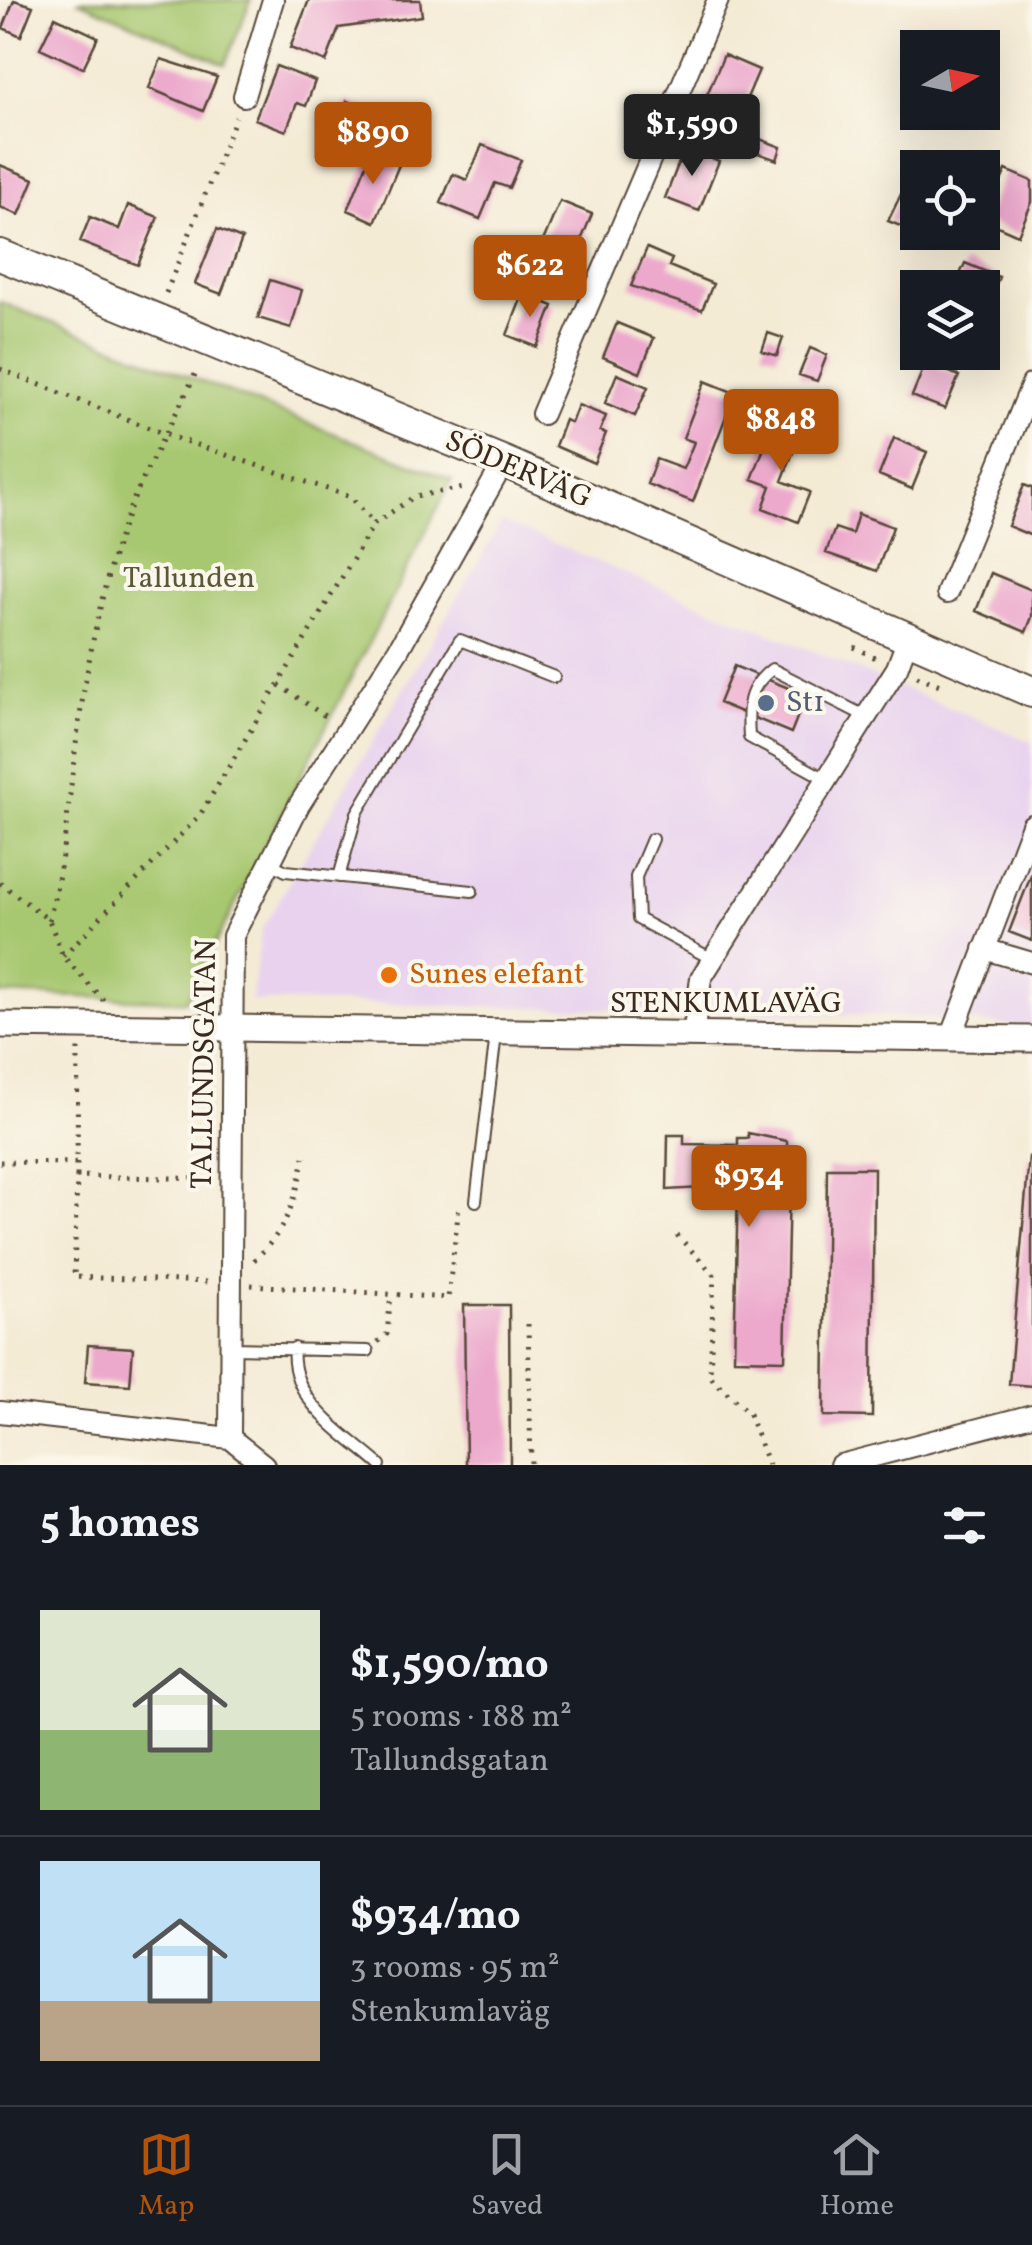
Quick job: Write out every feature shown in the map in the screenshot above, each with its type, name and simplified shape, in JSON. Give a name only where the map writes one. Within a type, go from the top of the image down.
[{"type":"main road","name":"SÖDERVÄG","points":[[0,255],[902,655],[1032,692]]},
{"type":"street","points":[[244,96],[274,0]]},
{"type":"street","points":[[542,414],[718,0]]},
{"type":"street","points":[[947,593],[1032,384]]},
{"type":"street","name":"TALLUNDSGATAN","points":[[230,1438],[232,936],[300,806],[348,732],[496,474]]},
{"type":"street","points":[[693,1036],[701,978],[867,717],[902,655]]},
{"type":"street","points":[[951,1038],[1032,825]]},
{"type":"street","points":[[984,949],[1032,963]]},
{"type":"street","name":"STENKUMLAVÄG","points":[[0,1025],[1032,1039]]},
{"type":"street","points":[[0,1412],[230,1438],[264,1465]]},
{"type":"street","points":[[840,1465],[1032,1415]]},
{"type":"lane","points":[[339,876],[357,812],[460,640],[554,677]]},
{"type":"lane","points":[[827,779],[749,737],[747,704],[756,681],[772,669],[867,717]]},
{"type":"lane","points":[[652,839],[636,877],[638,920],[713,960]]},
{"type":"lane","points":[[270,863],[286,870],[472,891]]},
{"type":"lane","points":[[476,1201],[496,1034]]},
{"type":"lane","points":[[231,1348],[368,1351]]},
{"type":"lane","points":[[294,1348],[292,1368],[311,1404],[380,1465]]},
{"type":"path","points":[[161,305],[244,96]]},
{"type":"path","points":[[180,361],[211,374]]},
{"type":"path","points":[[49,920],[63,868],[79,721],[116,549],[151,458],[167,435],[198,368]]},
{"type":"path","points":[[0,369],[167,435],[351,498],[374,524]]},
{"type":"path","points":[[63,956],[200,815],[374,524],[415,496],[496,474]]},
{"type":"path","points":[[847,644],[902,655],[948,688]]},
{"type":"path","points":[[279,685],[348,732]]},
{"type":"path","points":[[0,883],[49,920],[63,956],[131,1027]]},
{"type":"path","points":[[78,1026],[74,1277],[232,1282]]},
{"type":"path","points":[[304,1157],[295,1206],[275,1241],[252,1262],[251,1285],[448,1298],[459,1208],[476,1201]]},
{"type":"path","points":[[0,1162],[76,1163]]},
{"type":"path","points":[[77,1176],[232,1179]]},
{"type":"path","points":[[678,1235],[714,1274],[710,1376],[749,1414],[768,1465]]},
{"type":"path","points":[[368,1351],[388,1334],[391,1294]]},
{"type":"path","points":[[528,1324],[531,1465]]},
{"type":"shaded area","points":[[502,522],[1032,742],[1032,1027],[895,1016],[251,1001],[262,929]]},
{"type":"green space","points":[[77,0],[251,0],[225,64]]},
{"type":"green space","name":"Tallunden","points":[[0,302],[452,480],[186,1001],[0,994]]},
{"type":"building","points":[[14,0],[33,6],[21,36],[3,28]]},
{"type":"building","points":[[309,0],[420,0],[422,16],[339,28],[326,62],[290,48]]},
{"type":"building","points":[[55,17],[98,37],[83,68],[40,48]]},
{"type":"building","points":[[724,55],[759,70],[735,126],[700,111]]},
{"type":"building","points":[[161,59],[217,77],[203,111],[149,88]]},
{"type":"building","points":[[276,66],[315,81],[306,106],[297,103],[286,131],[255,119]]},
{"type":"building","points":[[347,101],[372,111],[365,129],[340,119]]},
{"type":"building","points":[[757,138],[781,147],[777,160],[752,151]]},
{"type":"building","points":[[482,145],[521,160],[509,188],[495,183],[480,219],[441,203],[453,174],[467,180]]},
{"type":"building","points":[[685,147],[719,161],[699,211],[665,198]]},
{"type":"building","points":[[371,153],[399,165],[375,222],[348,210]]},
{"type":"building","points":[[0,165],[34,179],[19,215],[0,207]]},
{"type":"building","points":[[1006,170],[1032,181],[1032,202],[1018,235],[1000,227],[1000,184]]},
{"type":"building","points":[[900,196],[900,226],[888,221]]},
{"type":"building","points":[[560,201],[592,214],[575,255],[543,241]]},
{"type":"building","points":[[128,205],[158,217],[138,265],[80,242],[90,217],[119,229]]},
{"type":"building","points":[[217,229],[242,239],[221,294],[195,284]]},
{"type":"building","points":[[485,248],[505,255],[493,290],[473,283]]},
{"type":"building","points":[[647,248],[672,259],[669,266],[713,284],[702,310],[631,286]]},
{"type":"building","points":[[965,263],[982,270],[962,270]]},
{"type":"building","points":[[270,280],[302,290],[291,328],[258,318]]},
{"type":"building","points":[[523,294],[553,306],[537,347],[507,335]]},
{"type":"building","points":[[617,323],[654,338],[640,373],[603,357]]},
{"type":"building","points":[[768,333],[783,338],[777,356],[762,351]]},
{"type":"building","points":[[810,348],[827,355],[817,381],[799,375]]},
{"type":"building","points":[[923,370],[945,370],[959,376],[945,409],[912,396]]},
{"type":"building","points":[[617,374],[648,387],[635,416],[605,403]]},
{"type":"building","points":[[705,381],[735,393],[693,502],[647,484],[656,459],[683,469],[694,442],[683,438]]},
{"type":"building","points":[[578,405],[606,416],[600,431],[606,433],[594,463],[555,446],[565,420],[571,423]]},
{"type":"building","points":[[774,422],[801,432],[782,481],[810,492],[798,522],[763,508],[771,486],[752,479]]},
{"type":"building","points":[[894,438],[927,452],[912,489],[879,475]]},
{"type":"building","points":[[1024,485],[1032,488],[1032,536],[1008,526]]},
{"type":"building","points":[[858,514],[893,527],[877,571],[826,553],[835,528],[852,534]]},
{"type":"building","points":[[991,573],[1032,590],[1032,617],[1026,632],[976,611]]},
{"type":"building","points":[[734,666],[806,695],[791,733],[719,703]]},
{"type":"building","points":[[1032,873],[1032,941],[1009,932]]},
{"type":"building","points":[[748,1133],[787,1141],[787,1161],[794,1161],[794,1187],[789,1187],[785,1360],[734,1359],[738,1186],[667,1190],[668,1135],[684,1135],[684,1144],[738,1145],[738,1138],[748,1138]]},
{"type":"building","points":[[1029,1157],[1032,1158],[1032,1386],[1009,1384]]},
{"type":"building","points":[[827,1168],[874,1168],[872,1417],[824,1416]]},
{"type":"building","points":[[464,1305],[509,1305],[510,1465],[466,1465]]},
{"type":"building","points":[[88,1345],[133,1348],[130,1385],[85,1382]]},
{"type":"place","name":"St1","points":[[766,703]]},
{"type":"place","name":"Sunes elefant","points":[[389,975]]}]
